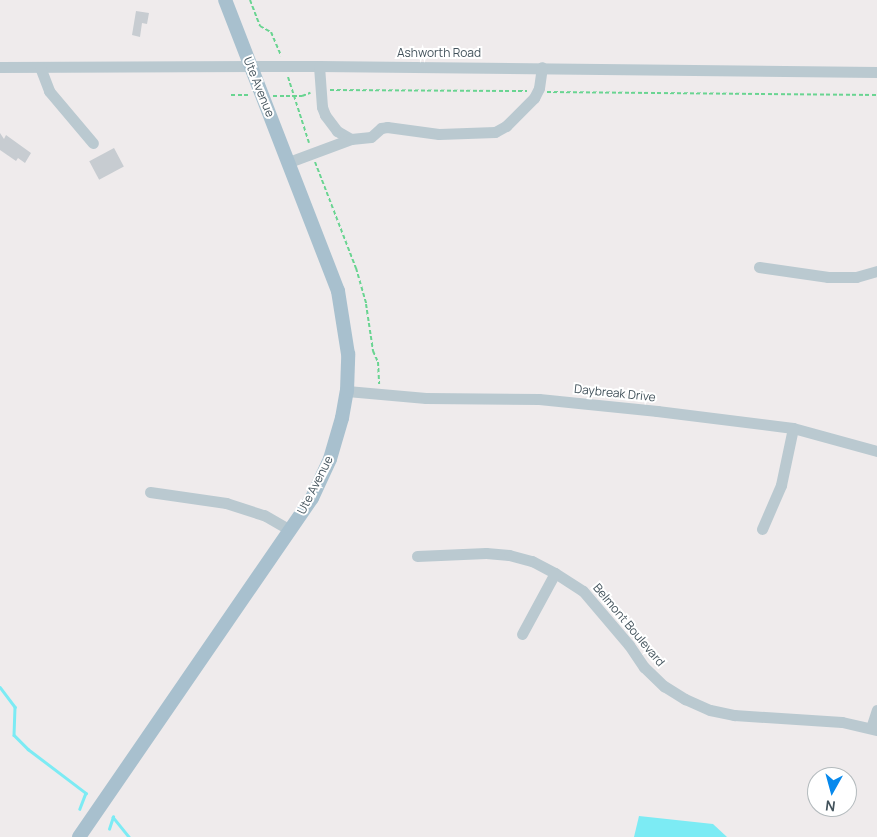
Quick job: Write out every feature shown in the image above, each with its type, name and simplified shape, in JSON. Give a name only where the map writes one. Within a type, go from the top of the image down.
[{"type":"main road","name":"Ute Avenue","points":[[79,837],[312,498],[330,459],[340,425],[346,391],[346,333],[338,291],[225,0]]},
{"type":"street","name":"Ashworth Road","points":[[0,66],[542,67],[877,72]]},
{"type":"street","points":[[319,66],[325,115],[337,131],[351,139]]},
{"type":"street","points":[[40,67],[50,91],[93,143]]},
{"type":"street","points":[[289,162],[351,139],[371,137],[381,128],[387,127],[439,134],[495,132],[506,126],[521,112],[537,92],[542,67]]},
{"type":"street","points":[[759,267],[828,277],[856,277],[877,271]]},
{"type":"street","name":"Daybreak Drive","points":[[346,391],[460,400],[539,399],[657,410],[792,428],[877,451]]},
{"type":"street","points":[[762,529],[781,484],[792,428]]},
{"type":"street","points":[[150,492],[226,503],[264,516],[290,530]]},
{"type":"street","name":"Belmont Boulevard","points":[[417,556],[486,553],[509,555],[532,561],[555,573],[583,591],[629,645],[644,667],[664,686],[685,699],[710,710],[734,715],[824,720],[874,729]]},
{"type":"street","points":[[522,634],[555,573]]},
{"type":"street","points":[[874,729],[877,710]]},
{"type":"path","points":[[250,0],[260,26],[271,32],[285,66],[312,153],[356,268],[366,304],[372,351],[378,362],[380,374],[378,394]]},
{"type":"path","points":[[231,95],[295,96],[321,90],[877,95]]},
{"type":"water","points":[[639,816],[713,824],[727,837],[634,837]]},
{"type":"building","points":[[136,11],[149,13],[147,24],[142,23],[140,37],[132,35]]},
{"type":"building","points":[[0,133],[4,139],[6,135],[31,153],[25,163],[18,158],[16,161],[0,150]]},
{"type":"building","points":[[114,148],[124,167],[99,180],[89,161]]},
{"type":"waterway","points":[[0,687],[15,707],[14,735],[28,749],[86,793],[80,809]]},
{"type":"waterway","points":[[109,829],[113,817],[129,837]]}]
